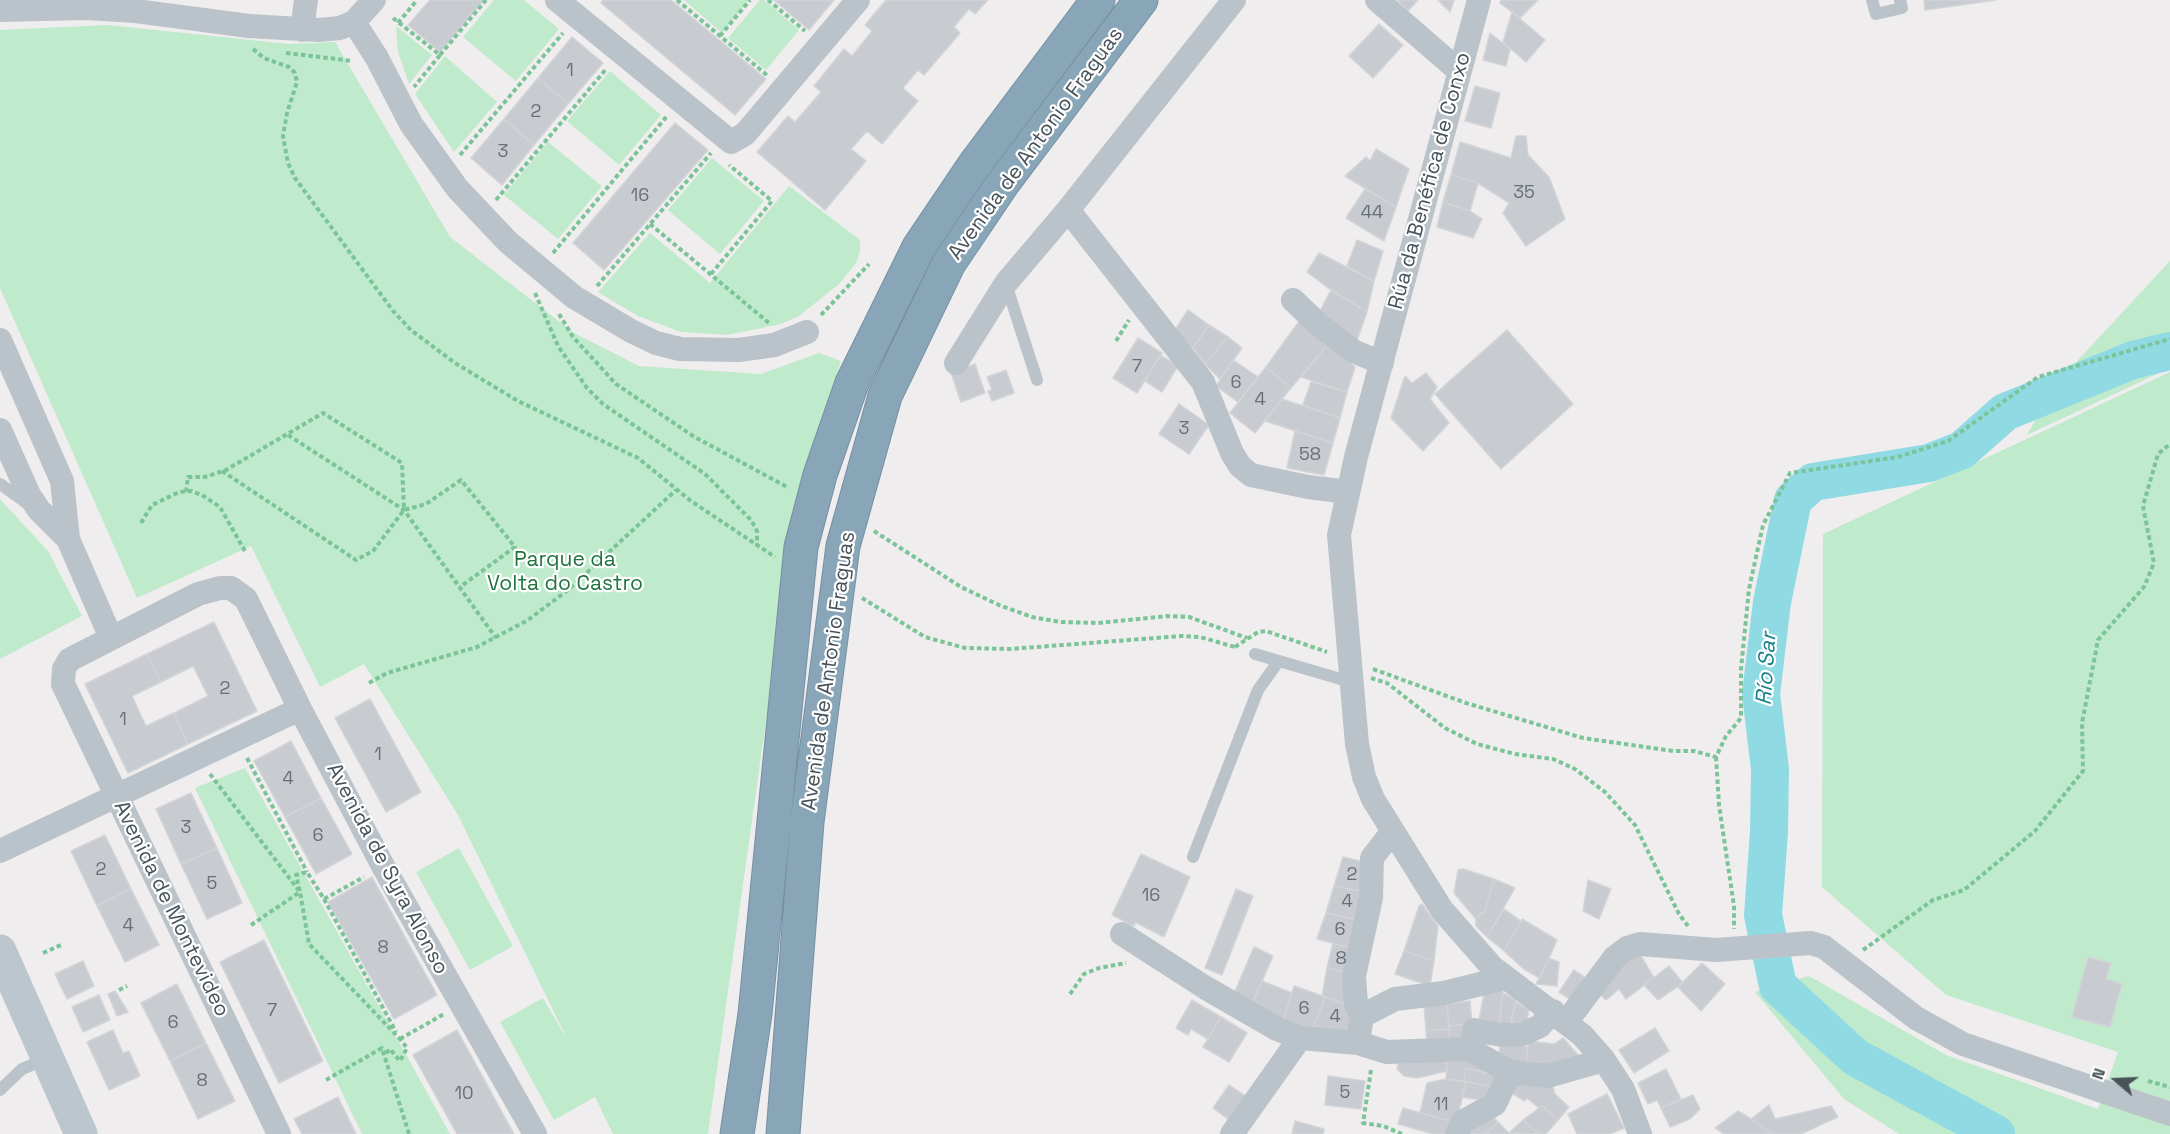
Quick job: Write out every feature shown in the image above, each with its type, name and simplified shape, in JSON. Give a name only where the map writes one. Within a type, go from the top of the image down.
[{"type":"highway","name":"Avenida de Antonio Fraguas","points":[[737,1134],[755,1014],[801,547],[820,475],[852,383],[919,247],[975,164],[1098,0]]},
{"type":"highway","name":"Avenida de Antonio Fraguas","points":[[783,1134],[807,822],[843,546],[885,396],[949,263],[1003,183],[1141,0]]},
{"type":"street","points":[[302,30],[306,0]]},
{"type":"street","points":[[0,10],[37,8],[116,10],[302,30],[340,28],[354,22],[374,0]]},
{"type":"street","points":[[565,9],[727,141],[734,141],[745,134],[858,0]]},
{"type":"street","points":[[956,363],[1006,283],[1068,210],[1234,0]]},
{"type":"street","points":[[1377,0],[1460,71]]},
{"type":"street","name":"Rúa da Benéfica de Conxo","points":[[1479,0],[1348,492],[1339,549],[1359,760],[1373,799],[1442,910],[1479,955],[1505,978],[1560,1016],[1604,1060],[1623,1089],[1640,1134]]},
{"type":"street","points":[[354,22],[417,133],[457,188],[540,281],[656,343],[680,349],[739,350],[774,345],[807,332]]},
{"type":"street","points":[[1068,210],[1203,382],[1232,453],[1240,466],[1251,475],[1308,487],[1348,492]]},
{"type":"street","points":[[1293,300],[1318,324],[1353,351],[1382,363]]},
{"type":"street","points":[[0,340],[62,481],[68,539],[111,638]]},
{"type":"street","points":[[0,429],[29,495],[39,510],[68,539]]},
{"type":"street","points":[[39,510],[54,512],[60,510],[65,500]]},
{"type":"street","name":"Avenida de Syra Alonso","points":[[111,638],[211,589],[231,588],[246,599],[300,708],[393,885],[535,1134]]},
{"type":"street","name":"Avenida de Montevideo","points":[[111,638],[69,660],[64,669],[63,684],[279,1134]]},
{"type":"street","points":[[0,851],[300,708]]},
{"type":"street","points":[[1358,1043],[1362,1016],[1356,1004],[1354,976],[1371,898],[1372,858],[1392,832]]},
{"type":"street","points":[[1122,934],[1277,1029],[1300,1038],[1358,1043],[1387,1052],[1472,1051],[1510,1072],[1548,1076],[1604,1060]]},
{"type":"street","points":[[1472,1051],[1474,1030],[1502,1035],[1523,1034],[1560,1016],[1615,957],[1627,948],[1640,944],[1733,949],[1800,942],[1824,947],[1916,1018],[1963,1044],[2170,1114]]},
{"type":"street","points":[[0,951],[81,1134]]},
{"type":"street","points":[[1362,1016],[1395,999],[1444,993],[1505,978]]},
{"type":"street","points":[[1232,1134],[1300,1038]]},
{"type":"street","points":[[1457,1134],[1462,1122],[1495,1104],[1510,1072]]},
{"type":"lane","points":[[1872,0],[1876,14],[1902,8],[1900,0]]},
{"type":"lane","points":[[1006,283],[1036,380]]},
{"type":"lane","points":[[0,484],[18,499],[39,510]]},
{"type":"lane","points":[[1256,648],[1278,662],[1350,672]]},
{"type":"lane","points":[[1193,857],[1258,690],[1278,662]]},
{"type":"lane","points":[[0,1090],[22,1070],[47,1058]]},
{"type":"path","points":[[398,23],[417,0]]},
{"type":"path","points":[[408,94],[486,0]]},
{"type":"path","points":[[678,0],[773,80]]},
{"type":"path","points":[[720,36],[750,0]]},
{"type":"path","points":[[768,0],[810,36]]},
{"type":"path","points":[[457,158],[565,9]]},
{"type":"path","points":[[393,18],[440,55]]},
{"type":"path","points":[[249,43],[255,52],[289,67],[295,73],[297,82],[287,112],[283,136],[288,163],[295,178],[393,311],[411,330],[447,358],[518,401],[638,458],[676,490],[778,559]]},
{"type":"path","points":[[282,52],[356,61],[383,70]]},
{"type":"path","points":[[496,199],[610,65]]},
{"type":"path","points":[[556,249],[669,114]]},
{"type":"path","points":[[599,283],[713,151]]},
{"type":"path","points":[[711,274],[772,201],[728,164]]},
{"type":"path","points":[[650,224],[777,329]]},
{"type":"path","points":[[807,332],[869,264]]},
{"type":"path","points":[[540,281],[539,307],[558,346],[587,388],[603,404],[705,474],[751,519],[757,531],[758,546]]},
{"type":"path","points":[[540,281],[549,291],[573,337],[616,384],[693,436],[791,489]]},
{"type":"path","points":[[1235,647],[1247,638],[1266,632],[1350,672],[1387,683],[1445,728],[1477,744],[1515,754],[1553,759],[1575,769],[1605,792],[1635,825],[1679,914],[1693,934],[1733,949],[1734,906],[1719,805],[1716,757],[1726,736],[1741,718],[1741,669],[1749,589],[1763,525],[1790,473],[1898,457],[1948,441],[2037,377],[2170,339]]},
{"type":"path","points":[[186,492],[188,477],[205,477],[222,471],[323,413],[402,463],[404,510]]},
{"type":"path","points":[[288,435],[404,510],[496,638]]},
{"type":"path","points":[[1869,959],[1860,952],[1933,900],[1964,890],[2036,831],[2083,771],[2082,723],[2098,640],[2144,587],[2154,563],[2143,506],[2158,454],[2170,444]]},
{"type":"path","points":[[222,471],[356,560],[364,558],[373,550],[404,510],[426,504],[461,480],[515,547],[460,587]]},
{"type":"path","points":[[369,683],[387,673],[459,654],[496,638],[548,606],[676,490]]},
{"type":"path","points":[[141,523],[152,505],[179,492],[202,495],[220,507],[246,553]]},
{"type":"path","points":[[866,527],[961,587],[999,606],[1032,617],[1061,622],[1098,622],[1167,615],[1189,617],[1247,638],[1256,648]]},
{"type":"path","points":[[861,598],[925,637],[965,648],[1010,649],[1182,636],[1200,637],[1235,647],[1256,648]]},
{"type":"path","points":[[1350,672],[1583,738],[1672,751],[1694,751],[1716,757]]},
{"type":"path","points":[[246,756],[307,872],[400,1039]]},
{"type":"path","points":[[209,773],[300,892]]},
{"type":"path","points":[[307,872],[296,875],[309,944],[407,1048],[400,1061],[390,1049],[386,1053]]},
{"type":"path","points":[[324,899],[371,873]]},
{"type":"path","points":[[251,925],[300,892]]},
{"type":"path","points":[[43,953],[61,945]]},
{"type":"path","points":[[1070,993],[1084,974],[1099,968],[1124,963],[1165,962]]},
{"type":"path","points":[[119,990],[128,986]]},
{"type":"path","points":[[400,1039],[450,1010]]},
{"type":"path","points":[[326,1080],[382,1048],[386,1053],[409,1134]]},
{"type":"path","points":[[1372,1064],[1363,1124],[1383,1126],[1402,1134]]},
{"type":"path","points":[[2143,1079],[2170,1087]]},
{"type":"green space","points":[[494,0],[524,0],[559,29],[516,81],[463,37]]},
{"type":"green space","points":[[684,0],[749,0],[722,33]]},
{"type":"green space","points":[[760,0],[764,0],[799,30],[766,70],[728,38]]},
{"type":"green space","name":"Parque da Volta do Castro","points":[[108,25],[289,44],[335,42],[450,237],[574,333],[639,366],[761,374],[819,353],[841,361],[795,513],[708,1134],[613,1134],[595,1097],[554,1120],[500,1022],[543,998],[569,1043],[458,815],[364,664],[320,687],[251,546],[137,598],[0,288],[0,30]]},
{"type":"green space","points":[[396,26],[432,55],[409,84],[398,52]]},
{"type":"green space","points":[[445,56],[497,102],[454,152],[415,94]]},
{"type":"green space","points":[[610,71],[661,115],[619,165],[567,121]]},
{"type":"green space","points":[[548,142],[602,186],[558,239],[504,195]]},
{"type":"green space","points":[[712,158],[764,201],[720,254],[668,210]]},
{"type":"green space","points":[[789,186],[860,240],[860,251],[856,263],[839,284],[799,316],[781,324],[727,335],[681,332],[638,316],[598,292],[650,233],[710,283]]},
{"type":"green space","points":[[2170,261],[2170,368],[2027,435],[2055,385]]},
{"type":"green space","points":[[2170,372],[2170,1134],[1899,1134],[1844,1099],[1755,992],[1809,976],[1946,1055],[2098,1109],[2118,1052],[1946,995],[1822,887],[1823,534]]},
{"type":"green space","points":[[0,499],[48,551],[82,616],[0,659]]},
{"type":"green space","points":[[245,768],[450,1134],[362,1134],[195,788]]},
{"type":"green space","points":[[459,848],[513,946],[470,970],[416,872]]},
{"type":"building","points":[[430,0],[484,0],[440,52],[408,25]]},
{"type":"building","points":[[603,0],[671,0],[766,79],[735,115],[601,3]]},
{"type":"building","points":[[774,0],[834,0],[809,30]]},
{"type":"building","points":[[886,0],[988,0],[975,14],[969,9],[954,27],[960,33],[955,39],[924,75],[918,70],[903,88],[918,101],[882,144],[867,131],[851,149],[866,161],[825,210],[757,152],[788,116],[795,122],[821,92],[814,86],[844,49],[852,56],[872,31],[865,25]]},
{"type":"building","points":[[1397,0],[1418,0],[1408,11]]},
{"type":"building","points":[[1438,0],[1454,0],[1450,12]]},
{"type":"building","points":[[1501,0],[1538,0],[1520,18],[1500,3]]},
{"type":"building","points":[[1924,0],[1996,0],[1925,10]]},
{"type":"building","points":[[1512,12],[1545,40],[1526,62],[1503,42]]},
{"type":"building","points":[[1379,24],[1403,45],[1373,78],[1349,56]]},
{"type":"building","points":[[1490,33],[1510,49],[1506,66],[1483,60]]},
{"type":"building","points":[[572,37],[603,63],[568,104],[538,78]]},
{"type":"building","points":[[538,78],[568,104],[534,145],[504,119]]},
{"type":"building","points":[[1475,86],[1500,93],[1491,128],[1465,121]]},
{"type":"building","points":[[504,119],[534,145],[502,185],[471,158]]},
{"type":"building","points":[[675,123],[708,150],[604,270],[573,243]]},
{"type":"building","points":[[1516,136],[1526,136],[1528,155],[1549,177],[1565,219],[1526,246],[1503,213],[1509,203],[1478,183],[1451,175],[1460,142],[1511,158]]},
{"type":"building","points":[[1376,149],[1409,169],[1396,207],[1345,176],[1366,157],[1370,161]]},
{"type":"building","points":[[1451,175],[1478,183],[1470,211],[1443,202]]},
{"type":"building","points":[[1365,189],[1396,207],[1384,241],[1346,218]]},
{"type":"building","points":[[1443,202],[1470,211],[1482,219],[1473,238],[1437,227]]},
{"type":"building","points":[[1357,240],[1383,251],[1374,281],[1347,266]]},
{"type":"building","points":[[1319,253],[1374,281],[1367,312],[1307,272]]},
{"type":"building","points":[[1331,290],[1367,312],[1356,343],[1320,311]]},
{"type":"building","points":[[1188,310],[1209,325],[1193,348],[1172,334]]},
{"type":"building","points":[[1300,320],[1328,344],[1291,388],[1266,367]]},
{"type":"building","points":[[1209,325],[1228,337],[1205,364],[1193,348]]},
{"type":"building","points":[[1507,330],[1573,404],[1501,469],[1435,394]]},
{"type":"building","points":[[1228,337],[1242,348],[1220,379],[1205,364]]},
{"type":"building","points":[[1138,338],[1162,353],[1137,393],[1113,378]]},
{"type":"building","points":[[1328,344],[1355,367],[1347,392],[1301,377]]},
{"type":"building","points":[[1160,355],[1178,366],[1162,392],[1145,381]]},
{"type":"building","points":[[1233,360],[1258,377],[1238,402],[1216,386]]},
{"type":"building","points":[[975,364],[985,393],[961,402],[951,373]]},
{"type":"building","points":[[1266,367],[1291,388],[1255,433],[1230,413]]},
{"type":"building","points":[[1006,370],[1014,393],[992,401],[988,391],[992,390],[987,377]]},
{"type":"building","points":[[1426,373],[1437,387],[1430,399],[1449,423],[1423,451],[1391,418],[1405,376],[1412,383]]},
{"type":"building","points":[[1311,382],[1347,392],[1340,418],[1303,405]]},
{"type":"building","points":[[1282,399],[1340,418],[1333,443],[1265,421]]},
{"type":"building","points":[[1179,404],[1209,425],[1189,454],[1159,434]]},
{"type":"building","points":[[1295,431],[1333,443],[1324,475],[1287,468]]},
{"type":"building","points":[[214,622],[257,711],[188,744],[174,713],[208,696],[193,666],[161,682],[147,654]]},
{"type":"building","points":[[147,654],[161,682],[132,696],[146,726],[174,713],[188,744],[128,773],[85,684]]},
{"type":"building","points":[[370,699],[421,792],[386,812],[335,718]]},
{"type":"building","points":[[291,741],[321,798],[285,817],[254,761]]},
{"type":"building","points":[[191,793],[217,848],[181,864],[156,809]]},
{"type":"building","points":[[321,798],[352,854],[316,874],[285,817]]},
{"type":"building","points":[[105,835],[131,889],[97,906],[71,851]]},
{"type":"building","points":[[217,848],[242,903],[207,919],[181,864]]},
{"type":"building","points":[[1141,854],[1190,877],[1164,937],[1135,922],[1134,926],[1112,915]]},
{"type":"building","points":[[1343,857],[1368,863],[1365,892],[1334,886]]},
{"type":"building","points":[[1463,869],[1494,879],[1484,914],[1482,912],[1476,919],[1454,893],[1458,870]]},
{"type":"building","points":[[372,877],[437,995],[394,1019],[328,902]]},
{"type":"building","points":[[1494,879],[1515,888],[1487,937],[1476,926],[1476,919],[1482,912],[1484,914]]},
{"type":"building","points":[[1588,880],[1611,889],[1599,919],[1583,911]]},
{"type":"building","points":[[1334,886],[1365,892],[1362,921],[1326,913]]},
{"type":"building","points":[[131,889],[159,945],[125,962],[97,906]]},
{"type":"building","points":[[1236,889],[1253,896],[1222,975],[1205,968]]},
{"type":"building","points":[[1422,904],[1438,926],[1434,961],[1404,951],[1419,906]]},
{"type":"building","points":[[1504,909],[1521,921],[1504,951],[1487,937]]},
{"type":"building","points":[[1326,913],[1362,921],[1355,949],[1317,939]]},
{"type":"building","points":[[1522,919],[1557,940],[1540,978],[1525,970],[1504,951]]},
{"type":"building","points":[[264,940],[323,1061],[279,1083],[220,962]]},
{"type":"building","points":[[1333,943],[1355,949],[1350,973],[1327,968]]},
{"type":"building","points":[[1254,947],[1273,956],[1252,1004],[1233,996]]},
{"type":"building","points":[[1404,951],[1434,961],[1430,986],[1395,974]]},
{"type":"building","points":[[1640,954],[1654,978],[1626,999],[1619,989],[1606,1000],[1597,992],[1627,957]]},
{"type":"building","points":[[2088,957],[2111,963],[2106,979],[2122,984],[2110,1027],[2072,1017]]},
{"type":"building","points":[[1549,958],[1559,962],[1557,986],[1536,984]]},
{"type":"building","points":[[83,961],[94,986],[67,999],[55,974]]},
{"type":"building","points":[[1702,963],[1725,984],[1701,1011],[1678,987]]},
{"type":"building","points":[[1669,966],[1683,983],[1658,1000],[1644,985]]},
{"type":"building","points":[[1327,968],[1350,973],[1348,1005],[1322,996]]},
{"type":"building","points":[[1574,970],[1586,978],[1576,1003],[1559,992]]},
{"type":"building","points":[[1262,981],[1292,993],[1283,1021],[1251,1007]]},
{"type":"building","points":[[177,984],[206,1043],[170,1061],[141,1003]]},
{"type":"building","points":[[1294,986],[1325,997],[1313,1030],[1283,1021]]},
{"type":"building","points":[[1485,990],[1503,990],[1498,1030],[1478,1024]]},
{"type":"building","points":[[115,991],[128,1012],[117,1016],[108,994]]},
{"type":"building","points":[[1503,993],[1516,1000],[1509,1028],[1499,1026]]},
{"type":"building","points":[[99,995],[110,1020],[83,1032],[72,1007]]},
{"type":"building","points":[[1325,997],[1348,1005],[1355,1022],[1347,1036],[1313,1030]]},
{"type":"building","points":[[1192,1000],[1221,1017],[1208,1039],[1191,1029],[1188,1035],[1176,1028]]},
{"type":"building","points":[[1470,1001],[1472,1024],[1449,1026],[1447,1004]]},
{"type":"building","points":[[1516,1002],[1529,1010],[1526,1025],[1511,1021]]},
{"type":"building","points":[[1447,1004],[1449,1029],[1426,1031],[1424,1005]]},
{"type":"building","points":[[1221,1017],[1247,1033],[1229,1062],[1203,1047]]},
{"type":"building","points":[[1467,1024],[1469,1044],[1450,1045],[1449,1026]]},
{"type":"building","points":[[1655,1028],[1669,1051],[1634,1073],[1619,1050]]},
{"type":"building","points":[[1449,1029],[1450,1045],[1427,1047],[1426,1031]]},
{"type":"building","points":[[113,1030],[123,1053],[129,1051],[140,1076],[109,1090],[87,1042]]},
{"type":"building","points":[[457,1030],[514,1134],[457,1134],[413,1055]]},
{"type":"building","points":[[1563,1038],[1580,1057],[1525,1070],[1529,1041],[1554,1044]]},
{"type":"building","points":[[1501,1040],[1528,1047],[1525,1070],[1498,1061]]},
{"type":"building","points":[[206,1043],[235,1101],[198,1119],[170,1061]]},
{"type":"building","points":[[1448,1051],[1447,1071],[1417,1078],[1404,1076],[1397,1069],[1399,1059]]},
{"type":"building","points":[[1448,1051],[1489,1062],[1484,1072],[1466,1068],[1464,1081],[1446,1079]]},
{"type":"building","points":[[1466,1068],[1497,1076],[1494,1087],[1464,1081]]},
{"type":"building","points":[[1666,1069],[1681,1099],[1661,1108],[1657,1100],[1648,1104],[1638,1083]]},
{"type":"building","points":[[1517,1075],[1551,1081],[1555,1094],[1569,1107],[1558,1120],[1542,1106],[1539,1108],[1527,1098],[1525,1101],[1511,1093]]},
{"type":"building","points":[[1328,1076],[1365,1081],[1361,1109],[1325,1105]]},
{"type":"building","points":[[1446,1079],[1466,1082],[1457,1120],[1442,1119],[1420,1113],[1427,1083]]},
{"type":"building","points":[[1466,1082],[1497,1087],[1490,1102],[1462,1097]]},
{"type":"building","points":[[1229,1085],[1250,1099],[1233,1123],[1213,1108]]},
{"type":"building","points":[[1607,1094],[1624,1128],[1610,1134],[1577,1134],[1568,1114]]},
{"type":"building","points":[[1693,1095],[1700,1109],[1690,1119],[1670,1127],[1661,1108]]},
{"type":"building","points":[[338,1097],[356,1134],[302,1134],[294,1119]]},
{"type":"building","points":[[1769,1105],[1775,1119],[1831,1106],[1838,1117],[1801,1134],[1772,1134],[1751,1119]]},
{"type":"building","points":[[1542,1106],[1558,1120],[1546,1134],[1538,1134],[1523,1120]]},
{"type":"building","points":[[1403,1108],[1442,1119],[1457,1120],[1455,1134],[1433,1134],[1398,1124]]},
{"type":"building","points":[[1738,1111],[1772,1134],[1724,1134],[1715,1128]]},
{"type":"building","points":[[1489,1112],[1498,1122],[1486,1134],[1464,1134]]},
{"type":"building","points":[[1523,1120],[1538,1134],[1509,1133]]},
{"type":"building","points":[[1295,1121],[1324,1129],[1323,1134],[1292,1134]]},
{"type":"building","points":[[1498,1122],[1510,1134],[1486,1134]]},
{"type":"waterway","name":"Río Sar","points":[[1996,1134],[1855,1057],[1778,986],[1763,915],[1769,832],[1770,769],[1761,694],[1772,602],[1793,500],[1813,482],[1929,463],[1962,450],[2005,412],[2133,360],[2170,351]]}]
